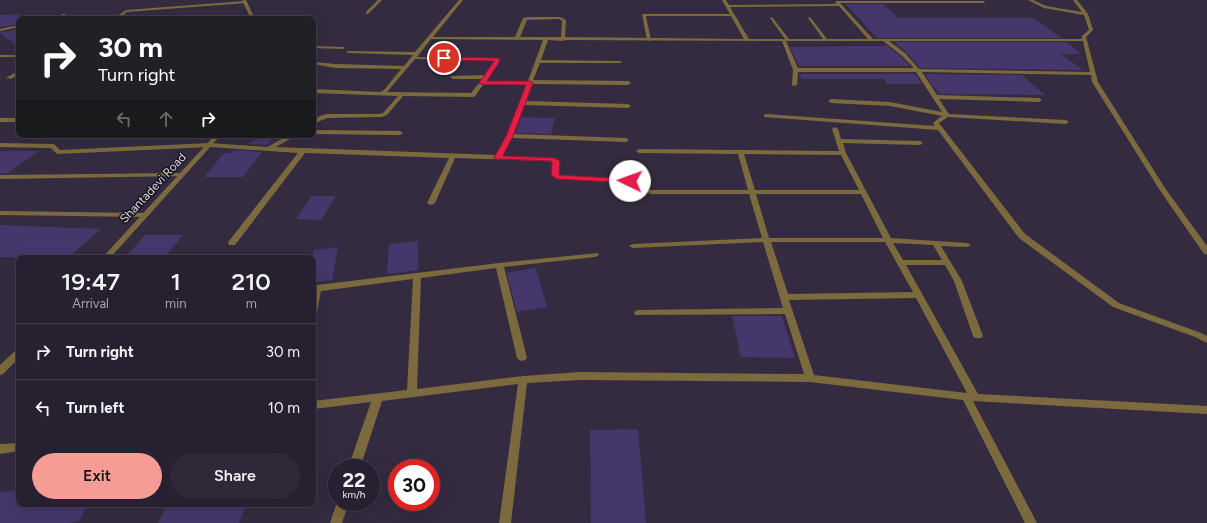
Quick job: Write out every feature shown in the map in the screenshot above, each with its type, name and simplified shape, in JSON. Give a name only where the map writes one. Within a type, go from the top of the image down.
[{"type":"street","points":[[368,14],[380,0]]},
{"type":"street","points":[[381,94],[386,91],[461,0]]},
{"type":"street","points":[[724,0],[747,40]]},
{"type":"street","points":[[1030,0],[1045,7],[1086,14]]},
{"type":"street","points":[[1075,0],[1086,14],[1091,31],[1084,37],[1097,85],[1162,189],[1207,252]]},
{"type":"street","points":[[119,16],[126,11],[244,1],[252,16]]},
{"type":"street","points":[[727,6],[837,2],[984,2]]},
{"type":"street","points":[[837,2],[872,40]]},
{"type":"street","points":[[649,40],[644,15],[732,15]]},
{"type":"street","points":[[517,39],[525,19],[552,18],[564,20],[563,40]]},
{"type":"street","points":[[772,18],[786,40],[796,70],[794,85]]},
{"type":"street","points":[[810,18],[826,40]]},
{"type":"street","points":[[0,30],[16,27]]},
{"type":"street","points":[[431,38],[546,40],[1085,40]]},
{"type":"street","points":[[498,158],[510,136],[546,40]]},
{"type":"street","points":[[884,40],[903,54],[918,70],[947,115]]},
{"type":"street","points":[[316,47],[343,48]]},
{"type":"street","points":[[316,91],[469,96],[477,93],[482,83],[498,61],[496,59],[348,52]]},
{"type":"street","points":[[0,56],[16,56]]},
{"type":"street","points":[[538,61],[620,62]]},
{"type":"street","points":[[316,63],[336,66],[405,68]]},
{"type":"street","points":[[796,70],[918,70],[1093,74]]},
{"type":"street","points":[[9,78],[16,74]]},
{"type":"street","points":[[453,76],[486,77]]},
{"type":"street","points":[[482,83],[628,83]]},
{"type":"street","points":[[316,94],[322,92]]},
{"type":"street","points":[[316,120],[326,116],[380,116],[385,114],[402,94]]},
{"type":"street","points":[[935,97],[1039,100]]},
{"type":"street","points":[[831,101],[890,104],[947,115],[1066,122]]},
{"type":"street","points":[[522,104],[628,106]]},
{"type":"street","points":[[947,115],[936,121],[940,128],[1022,236],[1116,305],[1198,335],[1207,340]]},
{"type":"street","points":[[766,116],[940,128]]},
{"type":"street","points":[[0,120],[16,120]]},
{"type":"street","points":[[835,129],[843,153],[888,240],[920,295],[971,397],[1031,523]]},
{"type":"street","points":[[316,132],[400,133]]},
{"type":"street","points":[[510,136],[626,140]]},
{"type":"street","name":"Shantadevi Road","points":[[109,255],[182,174],[217,138]]},
{"type":"street","points":[[268,149],[288,138]]},
{"type":"street","points":[[839,141],[920,143]]},
{"type":"street","points":[[0,145],[53,146],[58,152],[210,145],[303,151],[552,159],[556,161],[555,175],[557,177],[630,181]]},
{"type":"street","points":[[232,243],[303,151]]},
{"type":"street","points":[[639,151],[843,153]]},
{"type":"street","points":[[740,153],[810,378]]},
{"type":"street","points":[[431,203],[453,156]]},
{"type":"street","points":[[0,177],[182,174]]},
{"type":"street","points":[[650,192],[864,192]]},
{"type":"street","points":[[0,213],[145,215]]},
{"type":"street","points":[[633,246],[766,240],[888,240],[967,246]]},
{"type":"street","points":[[936,243],[958,281],[978,336]]},
{"type":"street","points":[[316,288],[595,255]]},
{"type":"street","points":[[900,262],[947,263]]},
{"type":"street","points":[[500,265],[522,358]]},
{"type":"street","points":[[412,393],[417,276]]},
{"type":"street","points":[[784,297],[920,295]]},
{"type":"street","points":[[638,314],[789,311]]},
{"type":"street","points":[[5,366],[16,355]]},
{"type":"street","points":[[316,405],[523,380],[580,376],[810,378],[971,397],[1207,410]]},
{"type":"street","points":[[505,523],[523,380]]},
{"type":"street","points":[[357,459],[378,397]]},
{"type":"street","points":[[0,450],[16,447]]},
{"type":"street","points":[[336,523],[340,511]]},
{"type":"building","points":[[846,4],[883,4],[898,18],[1034,18],[1061,38],[877,38]]},
{"type":"building","points":[[19,14],[19,16],[16,16],[16,24],[0,27],[0,15]]},
{"type":"building","points":[[16,30],[16,46],[0,33]]},
{"type":"building","points":[[882,42],[910,66],[799,66],[790,47],[885,46]]},
{"type":"building","points":[[894,42],[1067,42],[1081,54],[1061,54],[1083,70],[920,68],[906,52]]},
{"type":"building","points":[[799,74],[915,74],[922,84],[887,84],[884,79],[802,79]]},
{"type":"building","points":[[925,74],[1022,75],[1045,95],[941,94],[932,85]]},
{"type":"building","points":[[521,117],[555,118],[551,134],[516,133]]},
{"type":"building","points":[[258,138],[273,138],[267,145],[247,144]]},
{"type":"building","points":[[235,150],[262,152],[243,177],[204,177],[224,153],[230,153]]},
{"type":"building","points":[[0,151],[39,151],[8,173],[0,174]]},
{"type":"building","points":[[312,196],[336,196],[321,220],[296,219]]},
{"type":"building","points":[[0,225],[101,229],[71,255],[16,255],[16,258],[0,257]]},
{"type":"building","points":[[145,235],[183,235],[166,255],[128,255]]},
{"type":"building","points":[[418,241],[418,270],[387,274],[389,244]]},
{"type":"building","points":[[338,247],[332,280],[316,282],[316,255],[313,255],[313,250]]},
{"type":"building","points":[[536,268],[547,307],[517,312],[507,273]]},
{"type":"building","points":[[732,316],[782,316],[795,358],[741,357]]},
{"type":"building","points":[[638,429],[646,523],[591,523],[590,430]]},
{"type":"building","points":[[16,490],[16,507],[86,507],[79,521],[69,523],[0,523],[0,493]]},
{"type":"building","points":[[166,507],[245,507],[239,523],[158,523]]},
{"type":"route","points":[[444,58],[496,59],[498,61],[482,83],[530,83],[510,136],[498,158],[552,159],[556,161],[555,176],[557,177],[630,181]]}]
